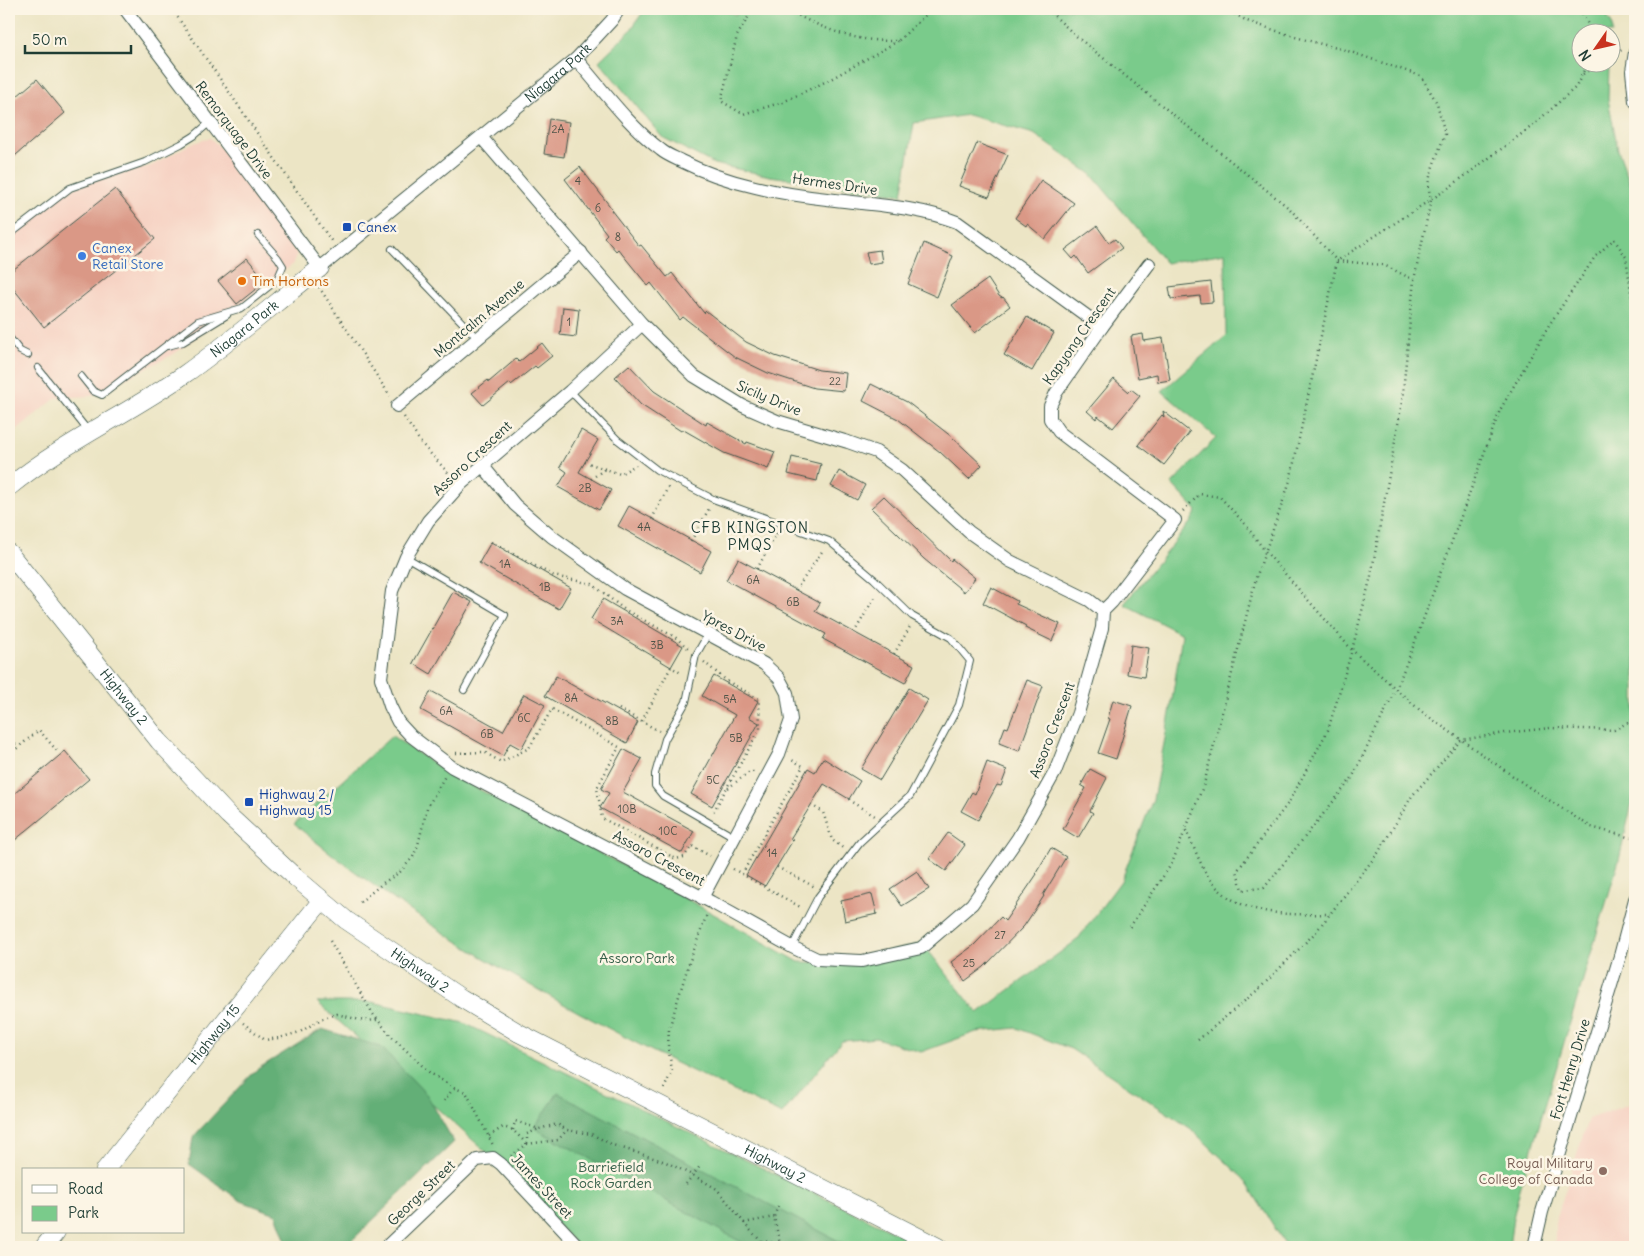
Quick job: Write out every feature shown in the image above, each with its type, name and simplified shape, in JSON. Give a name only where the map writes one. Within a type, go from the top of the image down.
[{"type":"main road","name":"Niagara Park","points":[[9,486],[29,470],[186,374],[320,268]]},
{"type":"main road","name":"Highway 2","points":[[9,553],[159,741],[228,816],[346,920],[461,998],[519,1033],[938,1247]]},
{"type":"main road","name":"Highway 15","points":[[107,1168],[322,900]]},
{"type":"main road","points":[[44,1247],[54,1234]]},
{"type":"street","name":"Remorquage Drive","points":[[124,9],[320,268]]},
{"type":"street","name":"Niagara Park","points":[[320,268],[576,59],[612,20],[619,9]]},
{"type":"street","points":[[1635,52],[1632,71],[1635,101]]},
{"type":"street","name":"Hermes Drive","points":[[576,59],[637,129],[663,151],[692,167],[762,189],[913,209],[936,214],[957,222],[1102,327]]},
{"type":"street","name":"Sicily Drive","points":[[481,137],[642,324],[694,376],[734,401],[777,420],[876,452],[902,470],[969,532],[1010,561],[1089,600],[1103,611]]},
{"type":"street","name":"Montcalm Avenue","points":[[397,406],[581,252]]},
{"type":"street","name":"Kapyong Crescent","points":[[1149,264],[1056,393],[1050,406],[1050,419],[1059,432],[1175,520]]},
{"type":"street","name":"Assoro Crescent","points":[[642,324],[570,391],[460,485],[428,521],[406,557],[392,591],[381,678],[390,706],[398,722],[411,736],[450,766],[706,900],[792,948],[817,959],[862,961],[913,950],[921,948],[972,904],[1018,838],[1055,772],[1078,713],[1102,628],[1103,611]]},
{"type":"street","name":"Ypres Drive","points":[[482,466],[514,505],[551,536],[625,589],[764,664],[779,678],[787,693],[791,720],[779,754],[720,862],[706,900]]},
{"type":"street","points":[[1103,611],[1175,520]]},
{"type":"street","name":"Fort Henry Drive","points":[[1534,1247],[1542,1212],[1620,956],[1635,899]]},
{"type":"street","name":"James Street","points":[[477,1160],[493,1158],[501,1164],[579,1247]]},
{"type":"street","name":"George Street","points":[[386,1247],[477,1160]]},
{"type":"lane","points":[[9,235],[70,188],[145,162],[181,144],[209,123]]},
{"type":"lane","points":[[81,376],[94,391],[102,395],[198,321],[242,308],[277,280],[283,266],[258,235]]},
{"type":"lane","points":[[392,249],[478,338]]},
{"type":"lane","points":[[164,347],[183,342],[237,309]]},
{"type":"lane","points":[[9,337],[20,351],[28,355]]},
{"type":"lane","points":[[38,368],[90,433]]},
{"type":"lane","points":[[570,391],[618,440],[657,470],[714,499],[828,541],[881,585],[916,618],[950,638],[970,662],[959,705],[910,796],[860,842],[823,891],[792,948]]},
{"type":"lane","points":[[406,557],[505,615],[464,690]]},
{"type":"lane","points":[[708,634],[696,655],[686,702],[667,736],[655,774],[655,786],[662,796],[734,836]]},
{"type":"path","points":[[172,9],[333,243]]},
{"type":"path","points":[[753,9],[737,36],[721,101],[743,114],[783,102],[829,80],[898,41],[932,9]]},
{"type":"path","points":[[791,9],[799,17],[844,36],[875,41],[898,41]]},
{"type":"path","points":[[1047,9],[1076,36],[1290,209],[1337,261],[1384,265],[1414,280]]},
{"type":"path","points":[[1226,9],[1246,21],[1295,37],[1348,51],[1421,76],[1437,103],[1445,134],[1428,184],[1431,200],[1414,280],[1402,402],[1370,576],[1352,650],[1328,730],[1289,802],[1237,871],[1242,890],[1264,888],[1352,778],[1396,689],[1415,642],[1500,410],[1549,325],[1595,257],[1614,239],[1626,257],[1635,320]]},
{"type":"path","points":[[1580,9],[1587,22]]},
{"type":"path","points":[[1130,928],[1172,863],[1204,784],[1256,578],[1290,481],[1337,261],[1431,200],[1531,127],[1576,87],[1583,72]]},
{"type":"path","points":[[1582,75],[1586,72]]},
{"type":"path","points":[[319,286],[422,443],[460,485]]},
{"type":"path","points":[[585,462],[620,474],[644,460]]},
{"type":"path","points":[[591,479],[605,469]]},
{"type":"path","points":[[652,519],[673,478]]},
{"type":"path","points":[[1175,520],[1200,494],[1220,497],[1352,650],[1422,712],[1591,827],[1635,839]]},
{"type":"path","points":[[691,541],[714,499]]},
{"type":"path","points":[[757,569],[782,523]]},
{"type":"path","points":[[796,590],[828,541]]},
{"type":"path","points":[[491,542],[554,576],[592,584],[625,610],[675,637],[691,651]]},
{"type":"path","points":[[854,633],[881,585]]},
{"type":"path","points":[[894,654],[916,618]]},
{"type":"path","points":[[701,659],[727,681],[759,699],[760,728],[708,822]]},
{"type":"path","points":[[642,721],[671,667]]},
{"type":"path","points":[[360,902],[383,882],[400,872],[413,857],[418,845],[427,808],[456,752],[484,752],[501,762],[529,748],[552,709],[619,747],[598,788],[602,818],[676,859],[684,858],[692,846],[810,912]]},
{"type":"path","points":[[619,709],[667,736]]},
{"type":"path","points":[[1198,1040],[1260,988],[1315,933],[1378,853],[1412,796],[1461,740],[1550,728],[1614,730],[1635,720],[1635,712]]},
{"type":"path","points":[[9,755],[39,730],[58,752]]},
{"type":"path","points":[[9,736],[18,748]]},
{"type":"path","points":[[742,874],[803,766],[779,754]]},
{"type":"path","points":[[727,788],[751,771],[766,778]]},
{"type":"path","points":[[849,799],[883,821]]},
{"type":"path","points":[[811,805],[823,812],[832,840],[851,854]]},
{"type":"path","points":[[1186,830],[1207,875],[1223,894],[1251,909],[1283,915],[1330,914]]},
{"type":"path","points":[[777,867],[823,891]]},
{"type":"path","points":[[664,1089],[672,1070],[668,1046],[669,1029],[706,900]]},
{"type":"path","points":[[330,941],[377,1020],[391,1036],[430,1072],[454,1088],[466,1092],[489,1136],[503,1127],[513,1130],[527,1144]]},
{"type":"path","points":[[230,1013],[265,1040],[300,1032],[321,1019],[337,1014],[364,1021],[377,1020]]},
{"type":"path","points":[[444,1101],[454,1088]]},
{"type":"path","points":[[513,1130],[515,1121],[539,1129]]},
{"type":"path","points":[[527,1144],[527,1134],[557,1124],[567,1130],[590,1134],[613,1145],[666,1162],[717,1189],[744,1223],[762,1241],[804,1247]]},
{"type":"path","points":[[501,1164],[527,1144],[558,1140],[567,1130]]},
{"type":"path","points":[[686,1184],[701,1165]]},
{"type":"path","points":[[778,1206],[774,1217],[780,1244]]},
{"type":"path","points":[[744,1223],[774,1217]]},
{"type":"path","points":[[756,1247],[762,1241]]},
{"type":"shaded area","points":[[210,138],[235,161],[297,254],[292,265],[174,354],[91,396],[56,398],[9,436],[9,233],[56,197],[82,184],[151,166],[190,144]]},
{"type":"shaded area","name":"Royal Military College of Canada","points":[[1635,1102],[1635,1247],[1555,1247],[1555,1223],[1588,1119]]},
{"type":"green space","name":"Assoro Park","points":[[645,9],[723,9],[736,15],[739,9],[1602,9],[1611,22],[1572,22],[1572,72],[1609,72],[1608,99],[1618,150],[1635,197],[1635,789],[1619,860],[1520,1189],[1509,1247],[1287,1247],[1244,1179],[1190,1128],[1071,1049],[1017,1028],[976,1032],[921,1052],[876,1038],[842,1041],[782,1114],[629,1039],[526,983],[407,908],[294,824],[392,736],[448,773],[694,903],[799,962],[846,963],[922,943],[978,1013],[1077,940],[1121,881],[1153,799],[1170,713],[1182,634],[1124,604],[1190,523],[1197,511],[1172,484],[1216,438],[1162,391],[1226,336],[1225,253],[1166,263],[1091,174],[1034,134],[968,115],[914,123],[902,195],[770,176],[714,164],[662,137],[599,61],[630,31]]},
{"type":"green space","name":"Barriefield Rock Garden","points":[[317,1002],[372,1002],[464,1023],[925,1247],[579,1247],[493,1158]]},
{"type":"green space","points":[[322,1029],[381,1047],[427,1095],[454,1142],[345,1247],[288,1247],[276,1214],[241,1201],[189,1164],[193,1137],[256,1070]]},
{"type":"green space","points":[[558,1093],[850,1247],[744,1247],[743,1243],[534,1128]]},
{"type":"building","points":[[37,79],[65,113],[9,161],[9,103]]},
{"type":"building","points":[[549,119],[569,122],[564,157],[544,154]]},
{"type":"building","points":[[977,143],[1008,155],[989,197],[959,186]]},
{"type":"building","points":[[580,167],[639,246],[641,245],[667,277],[672,273],[704,313],[706,311],[746,342],[775,356],[819,370],[846,373],[844,391],[814,388],[768,373],[735,357],[683,317],[680,320],[651,283],[648,286],[618,249],[616,251],[604,237],[607,234],[565,179]]},
{"type":"building","points":[[1041,180],[1074,203],[1045,239],[1027,224],[1026,226],[1015,218]]},
{"type":"building","name":"Canex Retail Store","points":[[115,189],[155,239],[44,327],[9,283],[9,273]]},
{"type":"building","points":[[1097,226],[1109,243],[1115,239],[1122,248],[1088,273],[1076,256],[1073,259],[1065,250]]},
{"type":"building","points":[[924,243],[953,256],[937,297],[908,284]]},
{"type":"building","points":[[880,250],[882,262],[869,264],[866,252]]},
{"type":"building","name":"Tim Hortons","points":[[247,258],[266,281],[237,304],[218,281]]},
{"type":"building","points":[[988,279],[999,296],[1003,297],[1010,306],[975,333],[952,305]]},
{"type":"building","points":[[1211,282],[1213,302],[1201,303],[1200,296],[1171,299],[1169,287]]},
{"type":"building","points":[[563,307],[579,309],[576,337],[560,335]]},
{"type":"building","points":[[1027,317],[1054,333],[1032,371],[1004,355]]},
{"type":"building","points":[[1143,334],[1144,341],[1163,338],[1170,380],[1158,382],[1157,374],[1138,378],[1131,336]]},
{"type":"building","points":[[542,343],[552,356],[537,368],[535,366],[511,385],[510,383],[483,405],[472,393],[488,380],[489,382],[516,359],[519,362]]},
{"type":"building","points":[[629,365],[654,391],[706,425],[707,422],[746,444],[747,442],[775,452],[768,469],[724,453],[682,429],[681,431],[641,405],[615,377]]},
{"type":"building","points":[[1114,379],[1129,392],[1131,389],[1140,396],[1113,428],[1098,416],[1096,419],[1087,411]]},
{"type":"building","points":[[871,384],[907,402],[952,437],[982,465],[969,479],[940,452],[898,419],[863,401]]},
{"type":"building","points":[[1163,411],[1190,432],[1164,465],[1138,445],[1162,415],[1164,417]]},
{"type":"building","points":[[581,430],[598,440],[579,472],[611,490],[599,510],[558,487],[567,472],[560,467]]},
{"type":"building","points":[[792,457],[821,464],[817,481],[788,474]]},
{"type":"building","points":[[839,471],[865,485],[857,500],[831,486]]},
{"type":"building","points":[[884,496],[951,561],[952,559],[975,578],[964,592],[924,559],[871,508]]},
{"type":"building","points":[[629,506],[711,551],[700,572],[618,526]]},
{"type":"building","points":[[491,542],[571,588],[559,609],[479,563]]},
{"type":"building","points":[[738,559],[820,603],[815,611],[914,665],[905,683],[823,639],[826,634],[726,580]]},
{"type":"building","points":[[991,587],[1017,601],[1016,604],[1060,624],[1052,641],[1025,628],[1026,626],[983,603]]},
{"type":"building","points":[[453,592],[472,602],[431,674],[413,663]]},
{"type":"building","points":[[603,599],[683,646],[671,667],[591,619]]},
{"type":"building","points":[[1131,645],[1149,648],[1144,677],[1127,674]]},
{"type":"building","points":[[556,676],[638,722],[627,743],[545,696]]},
{"type":"building","points":[[714,676],[758,701],[749,717],[759,723],[712,806],[691,794],[735,715],[702,696]]},
{"type":"building","points":[[1027,680],[1043,686],[1019,751],[999,743],[1005,727],[1008,728]]},
{"type":"building","points":[[909,688],[928,700],[880,780],[861,769]]},
{"type":"building","points":[[431,691],[503,731],[524,694],[545,705],[521,749],[510,743],[503,756],[421,710]]},
{"type":"building","points":[[1113,700],[1132,706],[1116,759],[1098,753],[1110,719],[1108,718]]},
{"type":"building","points":[[623,749],[642,759],[623,792],[694,831],[682,853],[600,808],[609,793],[601,789]]},
{"type":"building","points":[[65,751],[89,779],[9,845],[9,798]]},
{"type":"building","points":[[823,758],[860,781],[849,799],[824,784],[790,839],[793,840],[765,886],[746,875],[808,768],[815,772]]},
{"type":"building","points":[[987,762],[1007,770],[1001,786],[997,785],[978,820],[961,811],[972,792],[975,794]]},
{"type":"building","points":[[1090,769],[1107,778],[1090,811],[1093,813],[1078,838],[1063,829],[1086,788],[1081,785]]},
{"type":"building","points":[[948,833],[965,845],[946,871],[929,859]]},
{"type":"building","points":[[1051,848],[1066,857],[1044,896],[1024,926],[984,967],[965,981],[951,962],[974,945],[1001,917],[1005,921],[1037,874]]},
{"type":"building","points":[[917,871],[929,889],[902,906],[890,889]]},
{"type":"building","points":[[872,894],[877,914],[845,921],[841,901]]},
{"type":"place","name":"Canex","points":[[347,227]]},
{"type":"place","name":"Canex Retail Store","points":[[82,256]]},
{"type":"place","name":"Tim Hortons","points":[[242,281]]},
{"type":"place","name":"Highway 2 / Highway 15","points":[[249,802]]},
{"type":"place","name":"Royal Military College of Canada","points":[[1603,1171]]},
{"type":"district","name":"CFB KINGSTON PMQS","points":[[750,536]]}]
